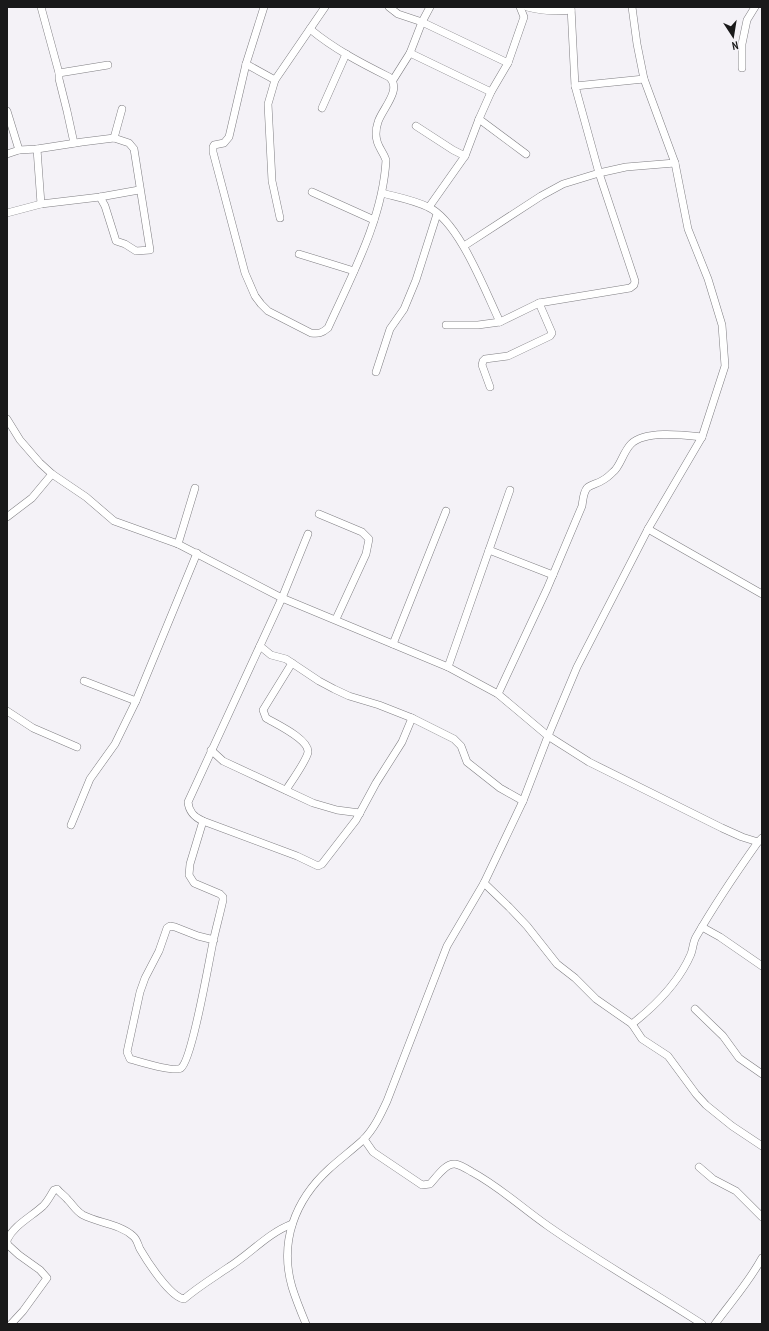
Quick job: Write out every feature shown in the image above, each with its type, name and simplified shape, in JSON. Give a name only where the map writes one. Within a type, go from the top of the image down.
[{"type":"street","points":[[41,7],[59,73],[59,79],[74,143]]},
{"type":"street","points":[[264,7],[246,64],[229,137],[224,143],[214,145],[212,152],[245,273],[255,296],[268,311],[311,333],[318,334],[328,328],[354,272],[374,220],[382,193],[386,160],[377,145],[376,134],[378,121],[393,92],[393,80],[410,53],[422,22],[430,7]]},
{"type":"street","points":[[280,218],[272,181],[268,104],[275,80],[325,7]]},
{"type":"street","points":[[389,7],[402,16],[422,22],[508,63]]},
{"type":"street","points":[[429,207],[465,156],[491,92],[508,63],[524,17],[520,7]]},
{"type":"street","points":[[446,326],[478,325],[500,322],[539,303],[630,288],[634,285],[635,281],[599,173],[575,86],[571,8],[559,12],[527,7]]},
{"type":"street","points":[[306,1324],[292,1287],[289,1273],[287,1247],[293,1219],[313,1186],[329,1169],[364,1139],[378,1120],[387,1101],[447,946],[484,883],[523,801],[577,667],[648,529],[702,437],[726,366],[722,325],[708,280],[688,229],[674,163],[644,79],[632,7]]},
{"type":"street","points":[[742,68],[742,44],[747,20],[755,7]]},
{"type":"street","points":[[310,28],[324,40],[346,54],[393,80]]},
{"type":"street","points":[[410,53],[491,92]]},
{"type":"street","points":[[322,108],[346,54]]},
{"type":"street","points":[[246,64],[275,80]]},
{"type":"street","points":[[59,73],[108,65]]},
{"type":"street","points":[[575,86],[644,79]]},
{"type":"street","points":[[114,138],[122,109]]},
{"type":"street","points":[[7,111],[18,150]]},
{"type":"street","points":[[479,119],[526,154]]},
{"type":"street","points":[[416,126],[465,156]]},
{"type":"street","points":[[7,154],[18,150],[37,149],[114,138],[129,143],[134,149],[139,190],[150,250],[136,251],[125,244],[116,242],[105,206],[100,197]]},
{"type":"street","points":[[37,149],[41,204]]},
{"type":"street","points":[[464,246],[541,196],[563,184],[599,173],[626,167],[674,163]]},
{"type":"street","points":[[7,213],[41,204],[100,197],[139,190]]},
{"type":"street","points":[[312,192],[374,220]]},
{"type":"street","points":[[382,193],[429,207],[448,222],[464,246],[500,322]]},
{"type":"street","points":[[376,372],[390,329],[404,309],[416,280],[437,214]]},
{"type":"street","points":[[298,254],[354,272]]},
{"type":"street","points":[[490,387],[482,365],[485,359],[508,356],[550,336],[552,333],[539,303]]},
{"type":"street","points":[[7,418],[20,440],[34,457],[52,474],[86,497],[114,521],[178,544],[282,598],[336,619],[448,667],[498,694],[548,736],[589,762],[722,828],[742,837],[760,840],[719,898],[694,939],[691,954],[671,986],[652,1007],[632,1024]]},
{"type":"street","points":[[498,694],[553,575],[582,506],[585,492],[588,487],[602,481],[615,470],[623,454],[632,443],[654,435],[702,437]]},
{"type":"street","points":[[7,517],[32,498],[52,474]]},
{"type":"street","points":[[178,544],[195,488]]},
{"type":"street","points":[[448,667],[510,490]]},
{"type":"street","points":[[393,644],[446,511]]},
{"type":"street","points":[[319,514],[362,532],[369,539],[366,554],[336,619]]},
{"type":"street","points":[[648,529],[762,594]]},
{"type":"street","points":[[308,534],[282,598],[188,802],[188,808],[196,818],[297,856],[318,866],[322,864],[348,832],[376,783],[402,742],[412,718]]},
{"type":"street","points":[[489,550],[553,575]]},
{"type":"street","points":[[71,825],[90,779],[115,744],[136,701],[197,553]]},
{"type":"street","points":[[260,646],[271,655],[286,659],[319,681],[344,694],[379,704],[412,718],[454,739],[461,746],[467,762],[500,788],[523,801]]},
{"type":"street","points":[[286,790],[308,754],[308,747],[305,742],[294,734],[266,718],[263,710],[292,663]]},
{"type":"street","points":[[84,681],[136,701]]},
{"type":"street","points":[[7,711],[33,728],[77,747]]},
{"type":"street","points":[[211,750],[223,761],[313,803],[337,810],[360,813]]},
{"type":"street","points":[[203,821],[190,864],[189,875],[194,883],[220,894],[223,897],[223,900],[196,1025],[185,1063],[177,1070],[154,1066],[130,1059],[127,1052],[140,992],[145,978],[159,951],[167,928],[170,926],[174,927],[214,940]]},
{"type":"street","points":[[484,883],[510,907],[557,964],[575,978],[596,999],[632,1024],[642,1039],[668,1056],[706,1105],[732,1126],[762,1146]]},
{"type":"street","points":[[702,927],[720,937],[762,966]]},
{"type":"street","points":[[695,1009],[723,1036],[739,1058],[762,1074]]},
{"type":"street","points":[[364,1139],[373,1152],[422,1185],[430,1184],[446,1168],[453,1164],[459,1165],[482,1177],[505,1192],[547,1225],[702,1324]]},
{"type":"street","points":[[700,1167],[713,1179],[736,1191],[762,1217]]},
{"type":"street","points":[[11,1324],[23,1311],[47,1278],[40,1270],[8,1245],[7,1241],[15,1229],[43,1206],[54,1190],[57,1189],[68,1199],[77,1212],[99,1222],[121,1228],[135,1237],[141,1250],[171,1292],[179,1298],[184,1299],[280,1229],[292,1224]]},
{"type":"street","points":[[715,1324],[753,1275],[762,1258]]}]
